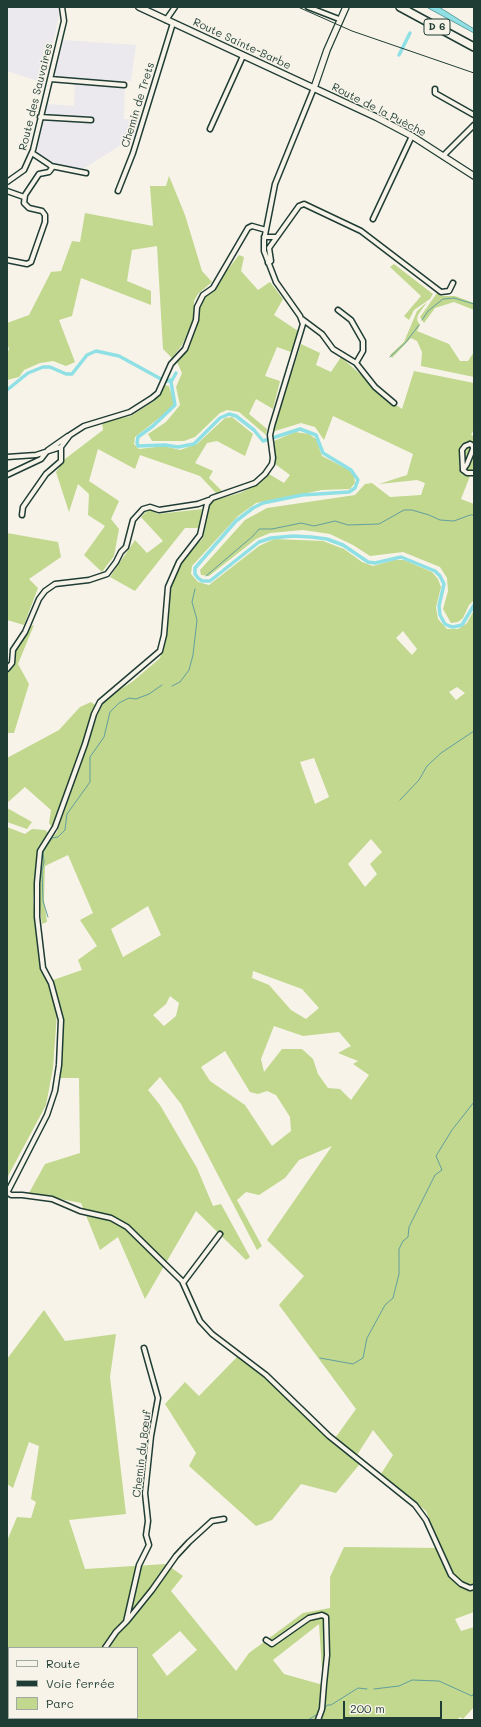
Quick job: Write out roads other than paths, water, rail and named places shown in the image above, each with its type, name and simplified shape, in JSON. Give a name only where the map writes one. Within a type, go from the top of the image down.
[{"type":"highway","name":"D 6","points":[[400,7],[474,47]]},
{"type":"highway","name":"D 6","points":[[410,7],[474,42]]},
{"type":"main road","name":"Route Sainte-Barbe","points":[[139,7],[314,88]]},
{"type":"main road","points":[[314,88],[339,19],[346,7]]},
{"type":"main road","name":"Route de la Puèche","points":[[314,88],[376,117],[412,136],[474,176]]},
{"type":"street","name":"Route des Sauvaires","points":[[7,182],[24,170],[32,153],[64,21],[62,7]]},
{"type":"street","points":[[166,20],[175,7]]},
{"type":"street","points":[[308,7],[339,19]]},
{"type":"street","name":"Chemin de Trets","points":[[118,191],[133,153],[173,23]]},
{"type":"street","points":[[210,129],[243,56]]},
{"type":"street","points":[[50,79],[124,84]]},
{"type":"street","points":[[7,669],[12,663],[13,650],[25,632],[39,599],[45,591],[55,584],[89,580],[107,574],[121,552],[126,547],[131,533],[130,525],[132,520],[144,509],[150,507],[159,510],[198,504],[249,486],[261,479],[272,464],[273,458],[270,435],[286,376],[301,335],[303,324],[301,318],[276,282],[264,251],[264,236],[275,184],[314,88]]},
{"type":"street","points":[[435,89],[435,93],[474,115]]},
{"type":"street","points":[[40,117],[91,120]]},
{"type":"street","points":[[443,156],[474,125]]},
{"type":"street","points":[[372,219],[412,136]]},
{"type":"street","points":[[32,153],[51,166],[86,173]]},
{"type":"street","points":[[7,260],[26,264],[31,262],[46,222],[44,213],[40,210],[27,207],[24,203],[24,197],[39,174],[49,172],[51,166]]},
{"type":"street","points":[[7,190],[24,197]]},
{"type":"street","points":[[268,263],[271,261],[269,249],[276,237],[298,206],[304,204],[361,231],[441,292],[449,291],[453,283]]},
{"type":"street","points":[[7,475],[41,458],[48,450],[91,423],[136,409],[158,393],[172,364],[185,349],[196,320],[196,307],[203,295],[213,288],[248,228],[252,226],[266,230]]},
{"type":"street","points":[[264,236],[276,237]]},
{"type":"street","points":[[338,310],[351,320],[363,341],[363,351],[356,363]]},
{"type":"street","points":[[301,318],[322,334],[333,349],[356,363],[375,387],[394,403]]},
{"type":"street","points":[[22,516],[23,507],[46,474],[61,461],[61,447],[70,435]]},
{"type":"street","points":[[470,444],[473,446],[473,449],[463,470],[462,450],[465,446],[470,444]]},
{"type":"street","points":[[7,457],[36,455],[61,447]]},
{"type":"street","points":[[463,470],[467,473],[474,473]]},
{"type":"street","points":[[209,500],[200,536],[179,562],[168,587],[164,635],[160,652],[130,679],[108,693],[99,704],[55,827],[40,851],[37,883],[37,917],[43,968],[51,983],[61,1020],[59,1065],[55,1091],[47,1115],[7,1193],[11,1195],[46,1198],[80,1212],[116,1220],[127,1227],[183,1283],[200,1321],[209,1331],[272,1380],[329,1436],[411,1501],[422,1512],[453,1578],[465,1586],[474,1587]]},
{"type":"street","points":[[183,1283],[220,1234]]},
{"type":"street","name":"Chemin du Bœuf","points":[[106,1647],[116,1632],[126,1622],[139,1565],[149,1545],[146,1535],[148,1521],[145,1493],[151,1436],[158,1398],[144,1348]]},
{"type":"street","points":[[126,1622],[152,1590],[176,1556],[212,1521],[224,1519]]},
{"type":"street","points":[[266,1640],[272,1644],[309,1618],[322,1615],[326,1617],[325,1677],[322,1709],[318,1720]]},
{"type":"water","points":[[439,7],[474,29],[474,33],[428,8]]},
{"type":"waterway","points":[[399,55],[410,33]]},
{"type":"waterway","points":[[422,320],[428,311],[443,299],[454,298],[474,304]]},
{"type":"waterway","points":[[390,357],[406,342],[419,325]]},
{"type":"waterway","points":[[7,390],[28,373],[43,367],[50,367],[66,374],[72,374],[87,355],[96,351],[119,356],[161,379],[168,381],[171,380]]},
{"type":"waterway","points":[[176,373],[171,382],[175,405],[153,426],[138,437],[138,446],[165,445],[178,447],[194,444],[220,418],[229,414],[236,416],[254,430],[263,441],[300,429],[316,435],[323,453],[351,470],[358,480],[355,488],[349,492],[302,495],[263,503],[253,508],[236,521],[195,568],[195,574],[198,578],[202,581],[210,581],[259,542],[271,538],[293,536],[311,537],[327,539],[343,545],[368,562],[375,563],[401,557],[435,571],[440,576],[444,584],[439,606],[440,615],[445,624],[449,626],[453,627],[462,625],[474,605]]},
{"type":"waterway","points":[[206,576],[253,536],[259,529],[272,529],[301,523],[314,526],[335,521],[348,525],[379,524],[404,510],[412,510],[440,520],[454,521],[474,515]]},
{"type":"waterway","points":[[172,686],[180,682],[189,670],[193,655],[197,620],[192,602],[195,589]]},
{"type":"waterway","points":[[48,917],[43,901],[43,852],[52,838],[58,837],[65,830],[67,814],[90,782],[90,757],[104,737],[110,712],[119,703],[129,698],[136,699],[149,694],[162,685]]},
{"type":"waterway","points":[[400,800],[419,780],[427,766],[441,753],[474,731]]},
{"type":"waterway","points":[[320,1358],[353,1364],[363,1358],[367,1338],[385,1305],[393,1298],[399,1274],[399,1249],[403,1241],[408,1237],[409,1227],[435,1175],[442,1170],[436,1156],[452,1130],[474,1102]]},
{"type":"waterway","points":[[374,1689],[399,1686],[412,1680],[439,1681],[472,1696],[474,1693]]},
{"type":"waterway","points":[[324,1710],[327,1705],[331,1705],[358,1688],[367,1689]]},
{"type":"waterway","points":[[308,1720],[316,1715]]},
{"type":"railway","points":[[298,7],[352,31],[474,73]]}]
